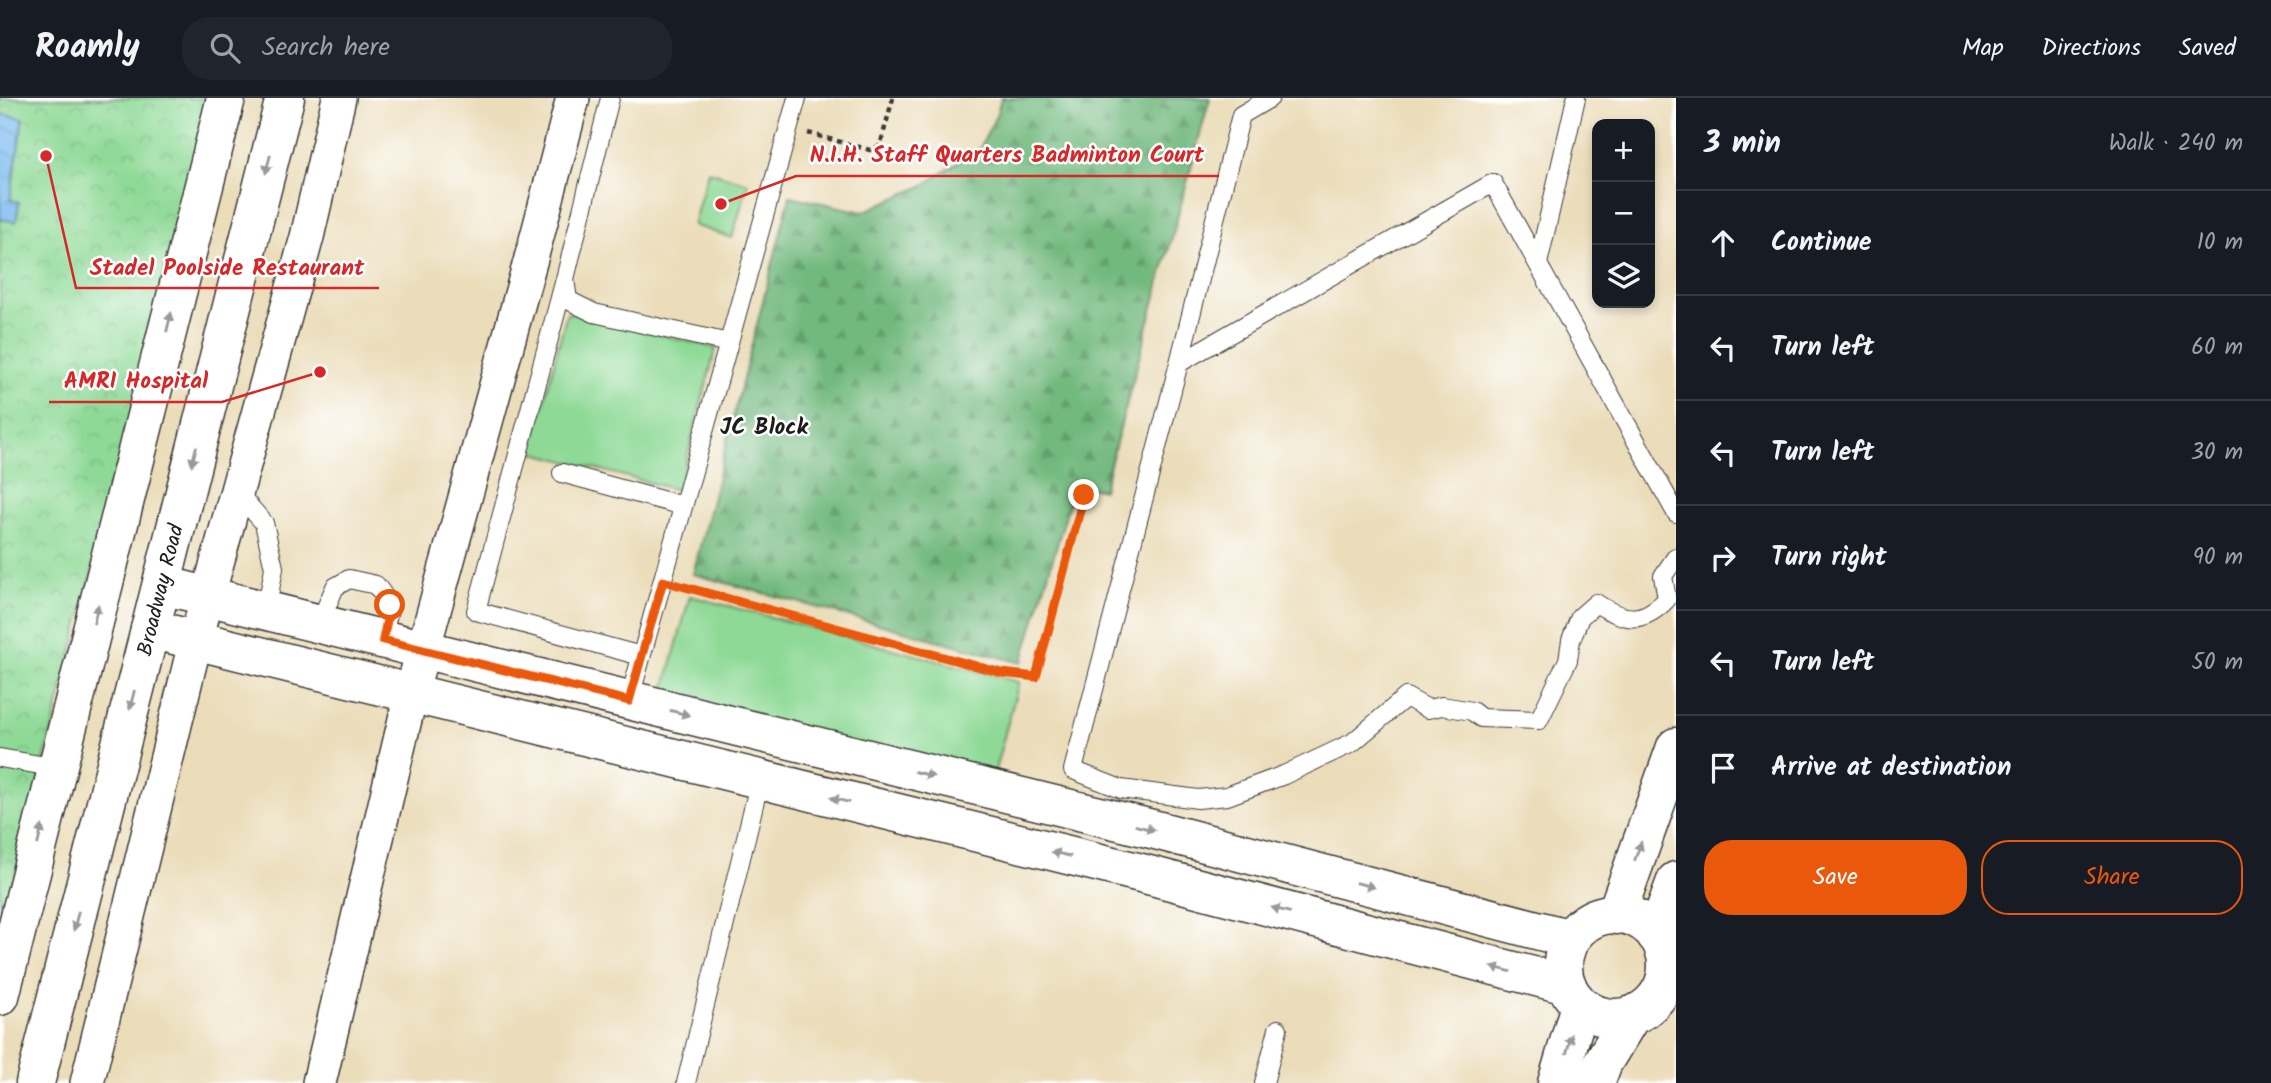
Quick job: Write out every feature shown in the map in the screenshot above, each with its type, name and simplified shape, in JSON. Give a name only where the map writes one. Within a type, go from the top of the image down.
[{"type":"street","points":[[0,996],[226,98]]},
{"type":"street","name":"Broadway Road","points":[[35,1083],[285,98]]},
{"type":"street","points":[[87,1083],[196,639],[307,237],[340,98]]},
{"type":"street","points":[[319,1083],[411,694],[573,98]]},
{"type":"street","points":[[151,394],[206,410]]},
{"type":"street","points":[[162,585],[1152,829],[1570,939]]},
{"type":"street","points":[[150,629],[1141,873],[1574,995]]},
{"type":"street","points":[[1616,915],[1676,747]]},
{"type":"street","points":[[973,833],[984,789]]},
{"type":"street","points":[[1595,1083],[1603,1062],[1650,1016],[1667,977],[1666,960],[1676,881]]},
{"type":"street","points":[[1650,1016],[1613,1018],[1595,1015],[1574,995],[1562,968],[1565,950],[1570,939],[1587,922],[1604,915],[1622,915],[1640,920],[1666,960]]},
{"type":"street","points":[[1557,1083],[1574,995]]},
{"type":"lane","points":[[610,98],[565,279],[476,611],[641,656]]},
{"type":"lane","points":[[629,701],[797,98]]},
{"type":"lane","points":[[1270,98],[1241,115],[1073,770],[1121,789],[1198,799],[1227,796],[1284,775],[1352,743],[1406,697],[1428,709],[1442,706],[1472,711],[1481,718],[1539,720],[1568,660],[1571,640],[1580,617],[1596,603],[1610,612],[1626,617],[1640,617],[1654,612],[1667,599],[1663,576],[1676,557]]},
{"type":"lane","points":[[1538,264],[1576,98]]},
{"type":"lane","points":[[1179,363],[1493,183],[1676,513]]},
{"type":"lane","points":[[565,279],[568,300],[594,313],[729,343]]},
{"type":"lane","points":[[562,473],[683,506]]},
{"type":"lane","points":[[236,491],[264,523],[274,568],[266,611]]},
{"type":"lane","points":[[319,624],[335,587],[349,579],[376,585],[390,605],[383,640]]},
{"type":"lane","points":[[0,758],[57,768]]},
{"type":"lane","points":[[687,1083],[760,780]]},
{"type":"lane","points":[[1264,1083],[1278,1029]]},
{"type":"path","points":[[789,128],[870,150],[880,146],[893,98]]},
{"type":"path","points":[[663,581],[1002,673],[1036,677],[1084,495]]},
{"type":"green space","points":[[0,98],[212,98],[0,936]]},
{"type":"green space","points":[[1001,98],[1210,98],[1103,490],[1075,484],[1022,663],[693,574],[790,196],[863,212],[922,186],[980,148],[996,116]]},
{"type":"green space","points":[[708,171],[748,183],[732,238],[693,225]]},
{"type":"green space","points":[[567,313],[716,348],[678,490],[531,452]]},
{"type":"green space","points":[[690,596],[1019,682],[992,781],[661,701]]},
{"type":"water","points":[[0,114],[23,118],[10,200],[19,202],[16,222],[0,219]]},
{"type":"place","name":"Stadel Poolside Restaurant","points":[[46,156]]},
{"type":"place","name":"N.I.H. Staff Quarters Badminton Court","points":[[721,204]]},
{"type":"place","name":"AMRI Hospital","points":[[320,372]]},
{"type":"district","name":"JC Block","points":[[764,426]]},
{"type":"route","points":[[390,605],[383,640],[629,701],[663,581],[1002,673],[1036,677],[1084,495]]}]
